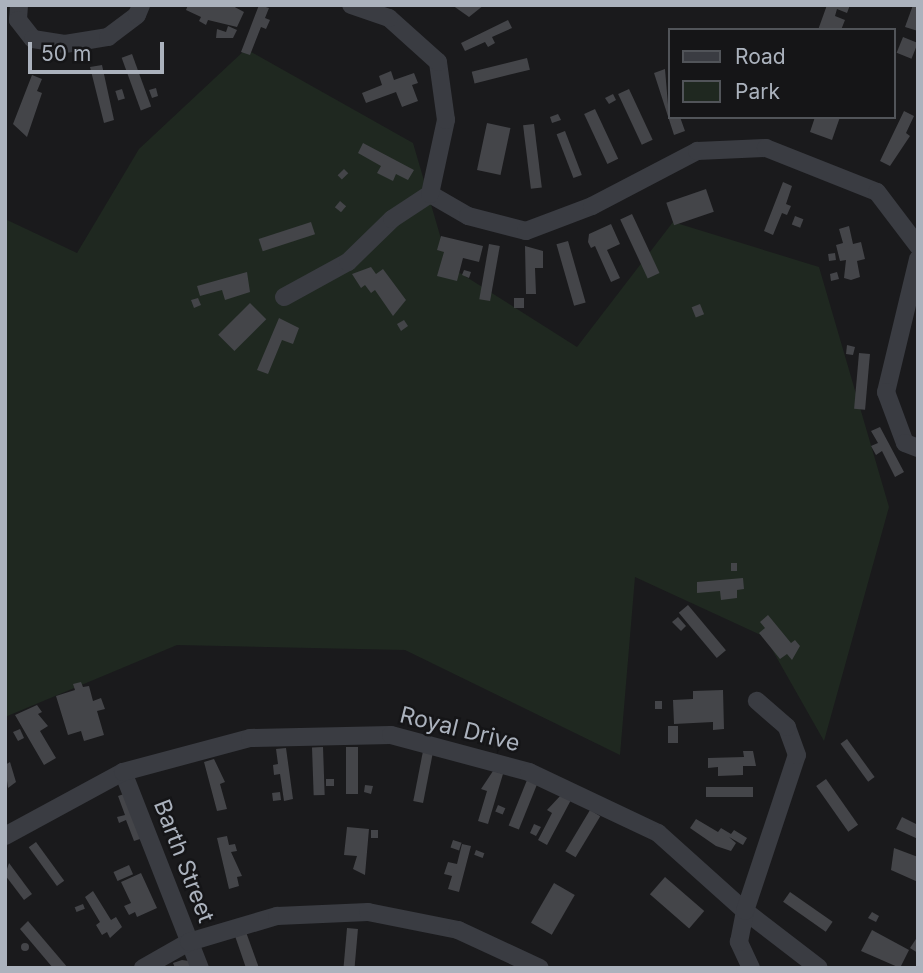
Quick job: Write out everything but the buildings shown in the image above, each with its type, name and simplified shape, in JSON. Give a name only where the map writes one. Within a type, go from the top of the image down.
[{"type":"street","points":[[19,5],[18,20],[33,39],[65,44],[108,37],[137,15],[141,5]]},
{"type":"street","points":[[284,297],[348,261],[392,219],[430,194],[446,120],[438,62],[389,18],[351,5]]},
{"type":"street","points":[[430,194],[468,216],[526,231],[592,206],[697,151],[766,148],[877,192],[918,246]]},
{"type":"street","points":[[918,259],[886,392],[905,443],[918,448]]},
{"type":"street","points":[[751,968],[739,942],[745,911],[797,755],[787,727],[757,701]]},
{"type":"street","name":"Royal Drive","points":[[5,836],[123,772],[250,738],[391,735],[529,772],[657,833],[745,911],[819,968]]},
{"type":"street","name":"Barth Street","points":[[123,772],[200,968]]},
{"type":"street","points":[[143,968],[189,942],[277,916],[368,912],[458,930],[540,968]]},
{"type":"green space","points":[[246,49],[413,143],[449,266],[577,347],[673,222],[819,267],[889,507],[824,741],[765,637],[635,577],[620,755],[405,650],[177,645],[5,717],[5,219],[77,253],[139,149]]}]
